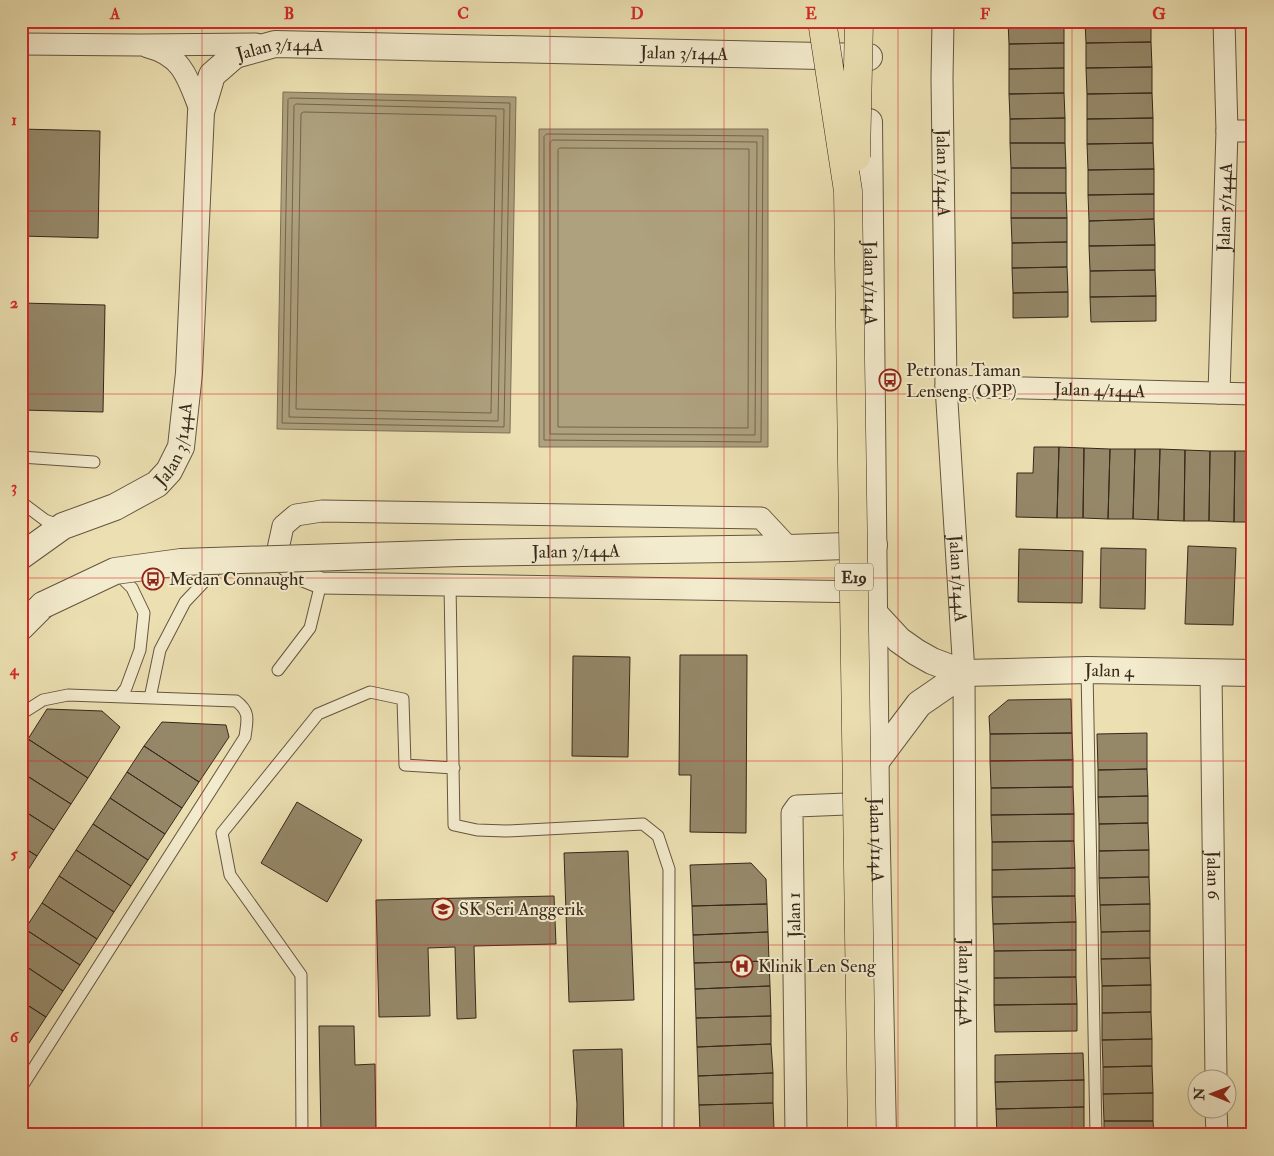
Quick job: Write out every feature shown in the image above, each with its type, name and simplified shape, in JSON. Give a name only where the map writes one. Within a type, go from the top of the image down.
[{"type":"highway","name":"E19","points":[[822,21],[848,191],[862,1135]]},
{"type":"highway","name":"E19","points":[[838,21],[855,186],[868,1135]]},
{"type":"highway","points":[[855,186],[860,21]]},
{"type":"street","name":"Jalan 1/114A","points":[[869,21],[876,803],[883,1135]]},
{"type":"street","name":"Jalan 1/144A","points":[[943,21],[946,386],[964,673],[966,1135]]},
{"type":"street","name":"Jalan 5/144A","points":[[1219,394],[1227,131],[1224,21]]},
{"type":"street","points":[[21,44],[140,46],[275,44]]},
{"type":"street","name":"Jalan 3/144A","points":[[21,556],[63,526],[115,507],[157,484],[169,471],[181,448],[189,373],[200,112],[212,75],[235,55],[275,44],[869,57]]},
{"type":"street","points":[[140,46],[161,51],[184,69],[200,112]]},
{"type":"street","points":[[1227,131],[1253,131]]},
{"type":"street","name":"Jalan 4/144A","points":[[946,386],[1253,394]]},
{"type":"street","points":[[874,545],[789,548],[761,518],[322,510],[296,515],[283,526],[278,549],[285,564],[302,575],[321,583],[450,584],[875,603],[899,640],[932,661],[964,673]]},
{"type":"street","name":"Jalan 3/144A","points":[[21,627],[44,606],[115,571],[181,562],[461,554],[789,548]]},
{"type":"street","name":"Jalan 4","points":[[964,673],[1087,670],[1253,673]]},
{"type":"street","points":[[877,760],[919,704],[964,673]]},
{"type":"street","name":"Jalan 6","points":[[1211,673],[1216,1068]]},
{"type":"street","name":"Jalan 1","points":[[796,1135],[792,813],[797,806],[808,804],[876,803]]},
{"type":"street","points":[[1216,1118],[1217,1135]]},
{"type":"lane","points":[[21,457],[94,462]]},
{"type":"lane","points":[[21,502],[45,520],[63,526]]},
{"type":"lane","points":[[150,698],[160,650],[185,602],[224,561]]},
{"type":"lane","points":[[115,571],[132,588],[144,612],[140,650],[126,688],[120,696]]},
{"type":"lane","points":[[278,670],[310,628],[321,583]]},
{"type":"lane","points":[[450,584],[454,825],[477,830],[506,831],[643,824],[658,836],[669,869],[668,1135]]},
{"type":"lane","points":[[1087,670],[1096,1135]]},
{"type":"lane","points":[[302,1135],[301,975],[230,875],[222,833],[318,714],[370,692],[402,700],[405,764],[454,768]]},
{"type":"lane","points":[[21,714],[43,700],[68,694],[236,701],[243,706],[248,716],[245,737],[21,1088]]},
{"type":"water","points":[[283,92],[516,97],[510,433],[277,429]]},
{"type":"water","points":[[539,129],[768,129],[768,447],[539,447]]},
{"type":"building","points":[[1008,21],[1064,21],[1064,43],[1009,44]]},
{"type":"building","points":[[1085,21],[1151,21],[1151,42],[1086,43]]},
{"type":"building","points":[[1151,42],[1152,67],[1086,68],[1086,43]]},
{"type":"building","points":[[1064,43],[1064,68],[1009,69],[1009,44]]},
{"type":"building","points":[[1152,67],[1152,93],[1087,94],[1086,68]]},
{"type":"building","points":[[1064,68],[1064,93],[1009,94],[1009,69]]},
{"type":"building","points":[[1064,93],[1065,118],[1010,119],[1009,94]]},
{"type":"building","points":[[1152,93],[1153,118],[1087,119],[1087,94]]},
{"type":"building","points":[[1065,118],[1065,143],[1010,143],[1010,119]]},
{"type":"building","points":[[1153,118],[1153,143],[1087,144],[1087,119]]},
{"type":"building","points":[[21,129],[100,131],[98,238],[21,236]]},
{"type":"building","points":[[1010,143],[1065,143],[1066,168],[1011,168]]},
{"type":"building","points":[[1153,143],[1154,169],[1088,170],[1087,144]]},
{"type":"building","points":[[1011,168],[1066,168],[1066,193],[1011,193]]},
{"type":"building","points":[[1154,169],[1154,194],[1088,195],[1088,170]]},
{"type":"building","points":[[1011,193],[1066,193],[1067,218],[1011,218]]},
{"type":"building","points":[[1154,194],[1154,219],[1089,221],[1088,195]]},
{"type":"building","points":[[1011,218],[1067,218],[1067,242],[1012,243]]},
{"type":"building","points":[[1154,219],[1155,245],[1089,246],[1089,221]]},
{"type":"building","points":[[1067,242],[1067,267],[1012,268],[1012,243]]},
{"type":"building","points":[[1155,245],[1155,270],[1090,271],[1089,246]]},
{"type":"building","points":[[1067,267],[1068,292],[1013,293],[1012,268]]},
{"type":"building","points":[[1155,270],[1156,296],[1090,297],[1090,271]]},
{"type":"building","points":[[1068,292],[1068,317],[1013,318],[1013,293]]},
{"type":"building","points":[[1156,296],[1156,321],[1091,322],[1090,297]]},
{"type":"building","points":[[21,303],[105,305],[103,412],[21,410]]},
{"type":"building","points":[[1034,447],[1059,447],[1057,518],[1016,517],[1017,473],[1033,473]]},
{"type":"building","points":[[1059,447],[1084,448],[1083,518],[1057,518]]},
{"type":"building","points":[[1084,448],[1110,449],[1108,519],[1083,518]]},
{"type":"building","points":[[1110,449],[1135,449],[1133,519],[1108,519]]},
{"type":"building","points":[[1135,449],[1160,449],[1158,520],[1133,519]]},
{"type":"building","points":[[1160,449],[1185,450],[1184,521],[1158,520]]},
{"type":"building","points":[[1185,450],[1210,451],[1209,521],[1184,521]]},
{"type":"building","points":[[1210,451],[1235,451],[1234,522],[1209,521]]},
{"type":"building","points":[[1235,451],[1253,451],[1253,522],[1234,522]]},
{"type":"building","points":[[1188,546],[1236,548],[1233,625],[1185,624]]},
{"type":"building","points":[[1101,548],[1146,549],[1145,609],[1100,608]]},
{"type":"building","points":[[1019,549],[1083,551],[1082,603],[1018,602]]},
{"type":"building","points":[[680,655],[747,655],[746,833],[690,832],[691,775],[679,775]]},
{"type":"building","points":[[573,656],[630,657],[628,757],[572,756]]},
{"type":"building","points":[[1071,699],[1072,733],[990,734],[989,716],[1008,700]]},
{"type":"building","points":[[47,709],[102,711],[120,727],[88,778],[28,739]]},
{"type":"building","points":[[162,722],[226,725],[229,737],[199,782],[144,746]]},
{"type":"building","points":[[1072,733],[1073,760],[990,761],[990,734]]},
{"type":"building","points":[[1147,733],[1147,769],[1098,770],[1097,734]]},
{"type":"building","points":[[28,739],[88,778],[71,804],[21,772],[21,750]]},
{"type":"building","points":[[144,746],[199,782],[182,808],[127,772]]},
{"type":"building","points":[[1073,760],[1073,787],[991,788],[990,761]]},
{"type":"building","points":[[1147,769],[1148,796],[1098,797],[1098,770]]},
{"type":"building","points":[[21,772],[71,804],[54,830],[21,809]]},
{"type":"building","points":[[127,772],[182,808],[165,834],[110,798]]},
{"type":"building","points":[[1073,787],[1074,814],[991,815],[991,788]]},
{"type":"building","points":[[1148,796],[1148,823],[1099,824],[1098,797]]},
{"type":"building","points":[[110,798],[165,834],[148,860],[93,824]]},
{"type":"building","points":[[297,802],[362,840],[327,902],[261,863]]},
{"type":"building","points":[[21,809],[54,830],[37,856],[21,846]]},
{"type":"building","points":[[1074,814],[1074,841],[992,842],[991,815]]},
{"type":"building","points":[[1148,823],[1149,850],[1099,851],[1099,824]]},
{"type":"building","points":[[93,824],[148,860],[131,886],[76,850]]},
{"type":"building","points":[[1074,841],[1075,868],[992,870],[992,842]]},
{"type":"building","points":[[21,846],[37,856],[21,881]]},
{"type":"building","points":[[76,850],[131,886],[114,912],[59,876]]},
{"type":"building","points":[[1149,850],[1149,877],[1099,878],[1099,851]]},
{"type":"building","points":[[628,851],[634,1000],[569,1002],[564,853]]},
{"type":"building","points":[[751,863],[766,879],[767,904],[692,906],[690,865]]},
{"type":"building","points":[[1075,868],[1075,896],[992,897],[992,870]]},
{"type":"building","points":[[59,876],[114,912],[97,939],[42,903]]},
{"type":"building","points":[[1149,877],[1150,904],[1100,905],[1099,878]]},
{"type":"building","points":[[554,896],[556,944],[474,946],[476,1018],[457,1019],[455,947],[428,948],[430,1016],[379,1017],[376,900]]},
{"type":"building","points":[[1075,896],[1076,922],[993,924],[992,897]]},
{"type":"building","points":[[42,903],[97,939],[80,965],[25,929]]},
{"type":"building","points":[[767,904],[768,932],[693,935],[692,906]]},
{"type":"building","points":[[1150,904],[1150,931],[1101,932],[1100,905]]},
{"type":"building","points":[[1076,922],[1076,950],[994,951],[993,924]]},
{"type":"building","points":[[25,929],[80,965],[63,991],[21,963],[21,934]]},
{"type":"building","points":[[1150,931],[1150,958],[1101,959],[1101,932]]},
{"type":"building","points":[[768,932],[769,961],[694,963],[693,935]]},
{"type":"building","points":[[1076,950],[1076,977],[994,978],[994,951]]},
{"type":"building","points":[[1150,958],[1151,985],[1102,986],[1101,959]]},
{"type":"building","points":[[769,961],[770,986],[695,989],[694,963]]},
{"type":"building","points":[[21,963],[63,991],[46,1017],[21,1001]]},
{"type":"building","points":[[1076,977],[1077,1004],[994,1005],[994,978]]},
{"type":"building","points":[[1151,985],[1151,1012],[1102,1013],[1102,986]]},
{"type":"building","points":[[770,986],[771,1016],[696,1018],[695,989]]},
{"type":"building","points":[[21,1001],[46,1017],[29,1043],[21,1038]]},
{"type":"building","points":[[1077,1004],[1077,1031],[995,1032],[994,1005]]},
{"type":"building","points":[[1151,1012],[1152,1039],[1102,1040],[1102,1013]]},
{"type":"building","points":[[771,1016],[771,1044],[697,1047],[696,1018]]},
{"type":"building","points":[[319,1026],[354,1026],[355,1065],[375,1064],[376,1135],[321,1135]]},
{"type":"building","points":[[21,1038],[29,1043],[21,1055]]},
{"type":"building","points":[[1152,1039],[1152,1066],[1103,1067],[1102,1040]]},
{"type":"building","points":[[771,1044],[773,1073],[698,1076],[697,1047]]},
{"type":"building","points":[[622,1049],[624,1135],[576,1135],[577,1104],[573,1050]]},
{"type":"building","points":[[1083,1053],[1084,1080],[995,1082],[995,1055]]},
{"type":"building","points":[[1152,1066],[1153,1093],[1103,1094],[1103,1067]]},
{"type":"building","points":[[773,1073],[773,1103],[699,1105],[698,1076]]},
{"type":"building","points":[[1084,1080],[1084,1107],[996,1109],[995,1082]]},
{"type":"building","points":[[1153,1093],[1153,1121],[1104,1121],[1103,1094]]},
{"type":"building","points":[[773,1103],[774,1130],[700,1132],[699,1105]]},
{"type":"building","points":[[1084,1107],[1084,1135],[997,1135],[996,1109]]},
{"type":"building","points":[[1104,1121],[1153,1121],[1154,1135],[1104,1135]]},
{"type":"building","points":[[774,1130],[774,1135],[700,1135],[700,1132]]},
{"type":"place","name":"Petronas Taman Lenseng (OPP)","points":[[890,380]]},
{"type":"place","name":"Medan Connaught","points":[[153,579]]},
{"type":"place","name":"SK Seri Anggerik","points":[[443,909]]},
{"type":"place","name":"Klinik Len Seng","points":[[742,966]]}]
